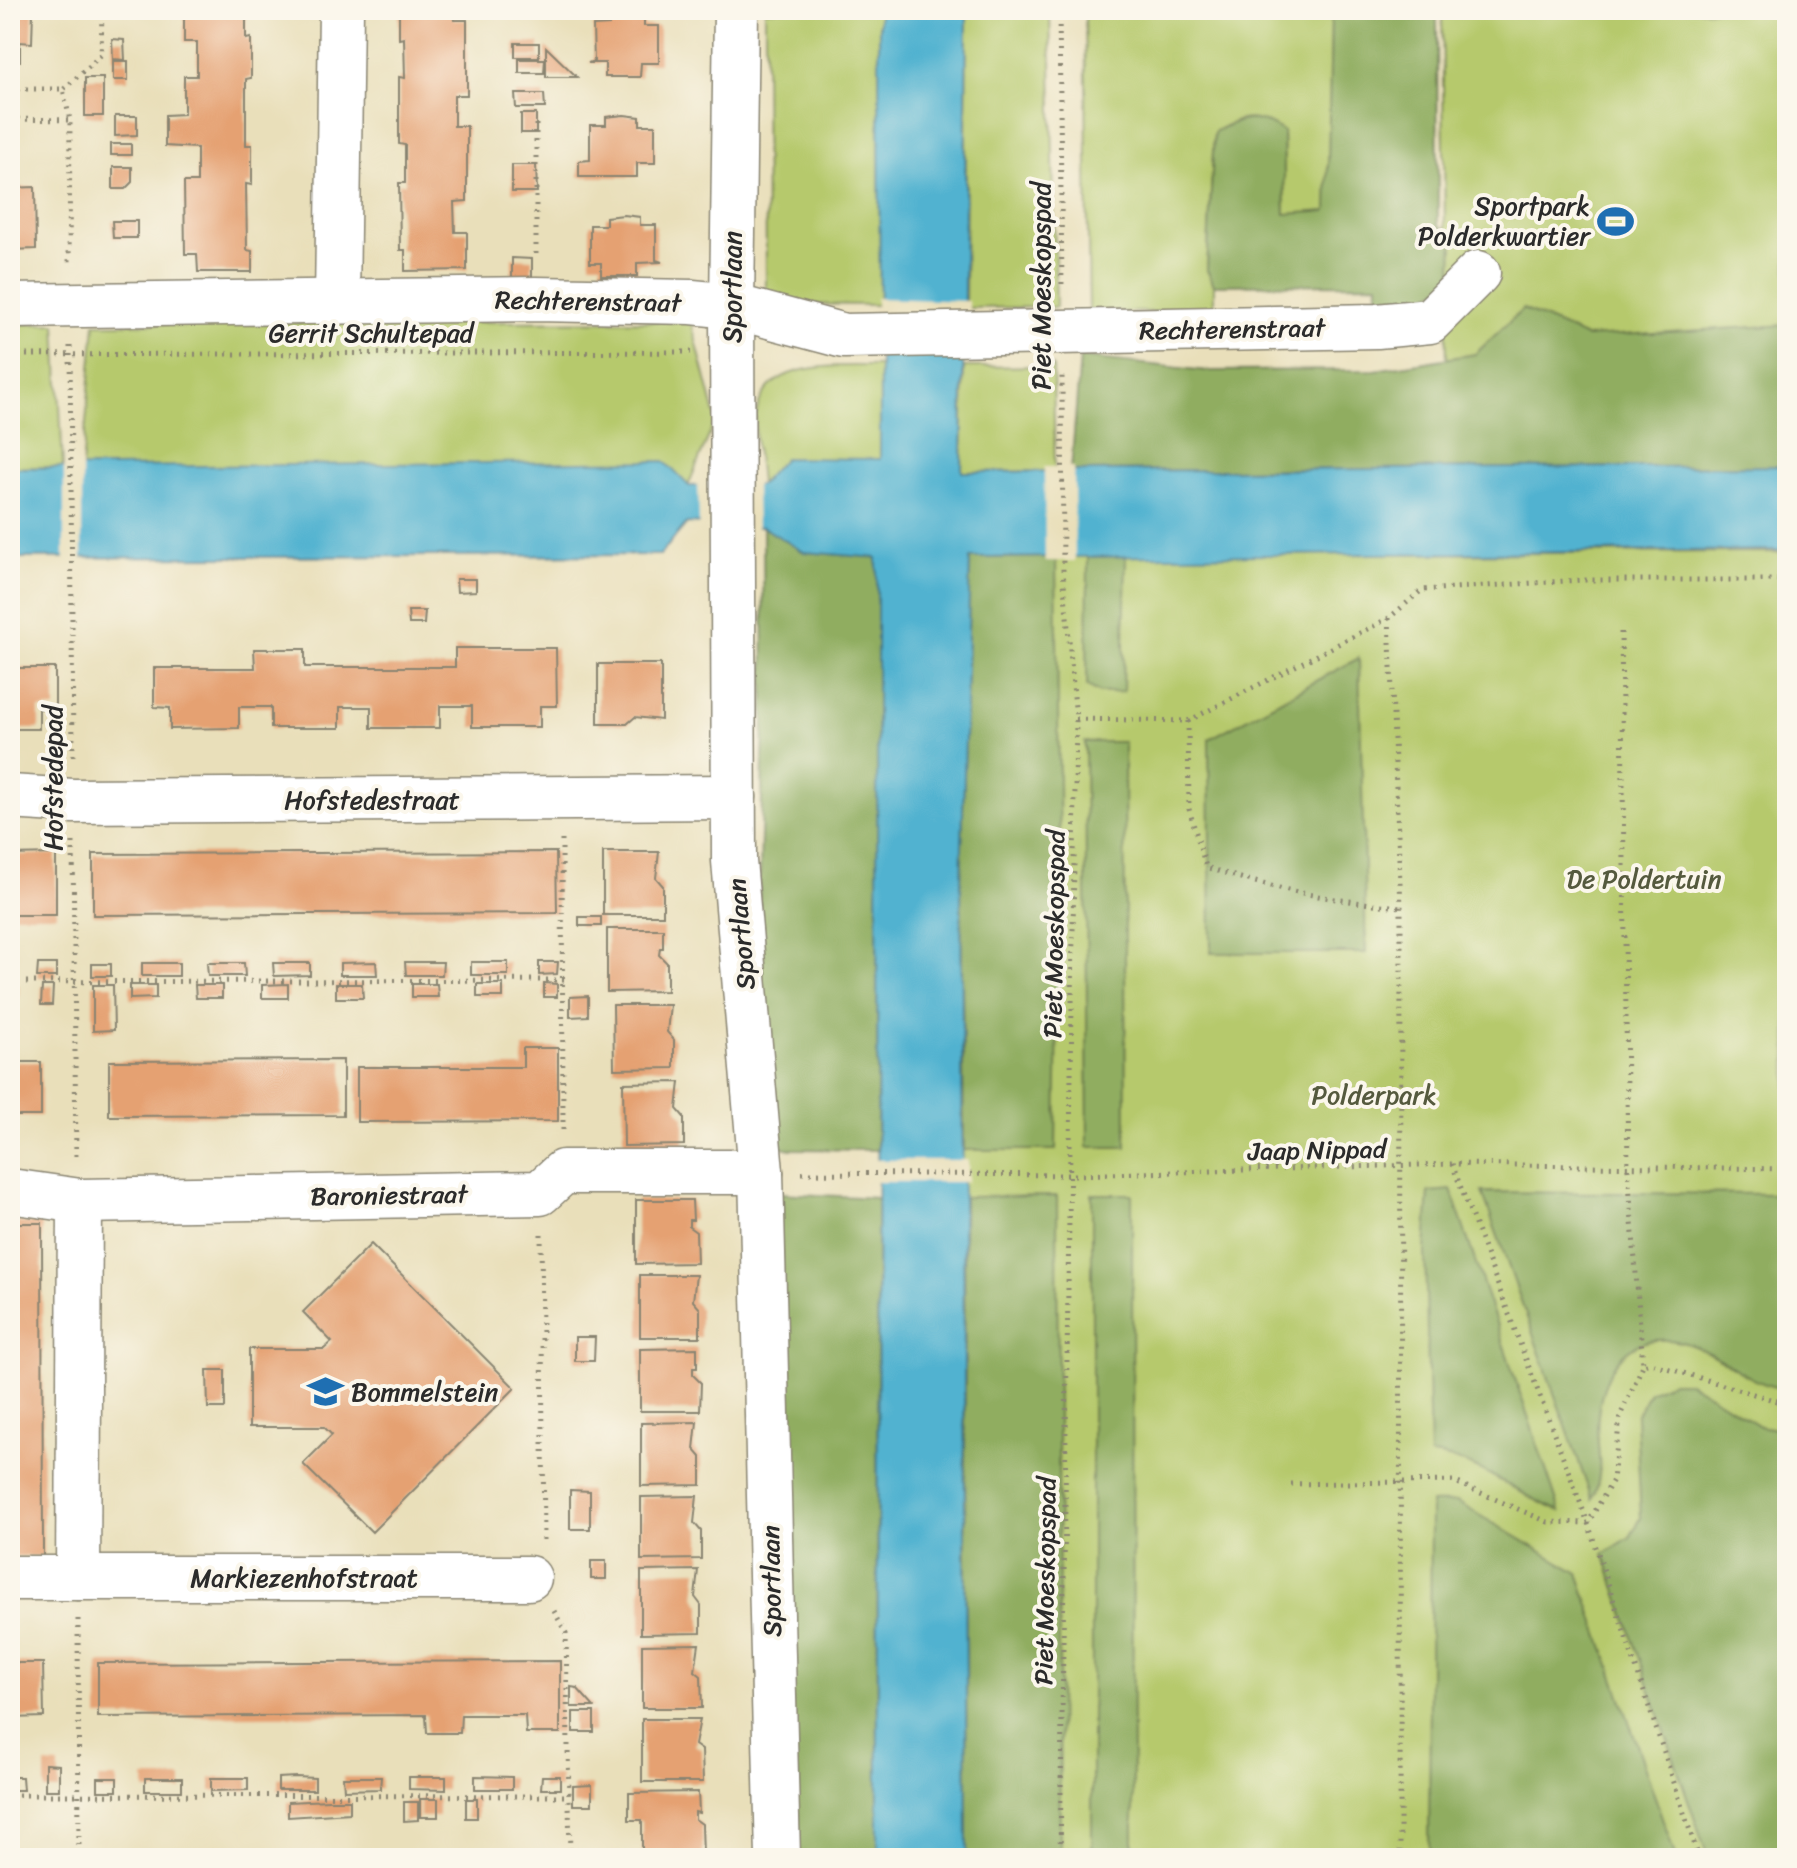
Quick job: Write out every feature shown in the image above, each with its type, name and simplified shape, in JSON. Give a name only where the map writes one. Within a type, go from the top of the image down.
[{"type":"street","points":[[337,302],[341,10]]},
{"type":"street","name":"Sportlaan","points":[[736,10],[731,564],[734,861],[761,1172],[778,1858]]},
{"type":"street","name":"Rechterenstraat","points":[[10,306],[536,299],[732,306],[844,336],[1409,325],[1430,321],[1478,273]]},
{"type":"street","name":"Hofstedestraat","points":[[10,797],[73,801],[734,797]]},
{"type":"street","name":"Baroniestraat","points":[[10,1191],[80,1201],[761,1172]]},
{"type":"street","points":[[78,1578],[80,1201]]},
{"type":"street","name":"Markiezenhofstraat","points":[[10,1578],[542,1576]]},
{"type":"path","points":[[10,89],[63,89],[101,55],[102,10]]},
{"type":"path","name":"Piet Moeskopspad","points":[[1059,10],[1063,571],[1076,719],[1072,1175],[1060,1858]]},
{"type":"path","name":"Hofstedepad","points":[[63,89],[70,120],[74,1146],[80,1201]]},
{"type":"path","points":[[10,119],[70,120]]},
{"type":"path","points":[[536,124],[536,299]]},
{"type":"path","name":"Gerrit Schultepad","points":[[10,355],[732,352]]},
{"type":"path","points":[[1076,719],[1188,721],[1389,618],[1422,590],[1581,580],[1787,580]]},
{"type":"path","points":[[1389,618],[1401,907],[1400,1858]]},
{"type":"path","points":[[1588,1523],[1613,1480],[1620,1416],[1643,1365],[1628,1169],[1621,632]]},
{"type":"path","points":[[1188,721],[1189,809],[1206,867],[1263,887],[1352,903],[1401,907]]},
{"type":"path","points":[[561,799],[564,980],[552,1182],[542,1576],[566,1633],[570,1858]]},
{"type":"path","points":[[10,982],[564,980]]},
{"type":"path","points":[[1452,1164],[1588,1523],[1699,1858]]},
{"type":"path","name":"Jaap Nippad","points":[[848,1173],[1072,1175],[1399,1168],[1452,1164],[1787,1169]]},
{"type":"path","points":[[1643,1365],[1650,1363],[1787,1404]]},
{"type":"path","points":[[1291,1484],[1453,1481],[1548,1522],[1588,1523]]},
{"type":"path","points":[[78,1578],[79,1858]]},
{"type":"path","points":[[10,1795],[568,1796]]},
{"type":"green space","points":[[765,10],[879,10],[880,305],[766,304]]},
{"type":"green space","points":[[967,10],[1050,10],[1056,307],[965,308]]},
{"type":"green space","points":[[1085,10],[1349,10],[1331,18],[1328,211],[1285,215],[1283,132],[1263,122],[1248,119],[1233,122],[1214,132],[1207,270],[1214,285],[1214,312],[1089,312]]},
{"type":"green space","points":[[1349,10],[1437,10],[1438,224],[1453,240],[1452,277],[1419,305],[1377,311],[1378,284],[1214,285],[1207,270],[1214,132],[1248,120],[1265,122],[1283,131],[1285,214],[1327,211],[1331,18]]},
{"type":"green space","name":"Sportpark Polderkwartier","points":[[1442,10],[1787,10],[1787,432],[1448,440]]},
{"type":"green space","points":[[1523,309],[1586,337],[1787,325],[1787,466],[1071,471],[1080,357],[1208,371],[1375,370],[1475,354]]},
{"type":"green space","points":[[691,321],[716,419],[688,486],[82,467],[95,324]]},
{"type":"green space","points":[[10,324],[56,324],[63,467],[10,468]]},
{"type":"green space","points":[[881,366],[880,459],[784,459],[760,485],[755,438],[757,410],[764,393],[776,381],[808,369]]},
{"type":"green space","points":[[1053,366],[1055,471],[962,472],[964,367]]},
{"type":"green space","points":[[763,527],[804,552],[878,557],[877,1150],[791,1149],[753,1141],[764,719]]},
{"type":"green space","name":"Polderpark","points":[[1787,552],[1787,1858],[967,1858],[955,556]]},
{"type":"green space","points":[[1126,556],[1123,692],[1100,693],[1087,686],[1088,557]]},
{"type":"green space","points":[[1056,557],[1060,861],[1056,1150],[964,1150],[961,884],[970,558]]},
{"type":"green space","points":[[1359,658],[1366,953],[1211,953],[1209,739]]},
{"type":"green space","points":[[1085,742],[1124,742],[1126,1147],[1088,1147]]},
{"type":"green space","points":[[1451,1190],[1560,1511],[1465,1463],[1430,1455],[1425,1249],[1429,1192]]},
{"type":"green space","points":[[759,1192],[877,1198],[878,1858],[785,1858]]},
{"type":"green space","points":[[1482,1192],[1787,1194],[1787,1389],[1758,1381],[1695,1346],[1681,1342],[1662,1340],[1633,1347],[1613,1368],[1601,1398],[1597,1426],[1599,1478],[1592,1499]]},
{"type":"green space","points":[[1092,1194],[1132,1194],[1133,1858],[1092,1858]]},
{"type":"green space","points":[[1057,1196],[1060,1858],[967,1858],[964,1197]]},
{"type":"green space","points":[[1671,1382],[1689,1382],[1760,1426],[1787,1431],[1787,1858],[1708,1858],[1604,1554],[1630,1537],[1641,1518],[1636,1416],[1649,1392]]},
{"type":"green space","points":[[1457,1502],[1578,1573],[1676,1858],[1429,1858],[1431,1503]]},
{"type":"water","points":[[879,10],[967,10],[962,472],[1787,466],[1787,550],[970,558],[961,884],[967,1858],[878,1858],[877,558],[804,552],[763,527],[687,523],[660,555],[10,558],[10,468],[664,461],[689,486],[760,485],[784,458],[880,459]]},
{"type":"pier","points":[[876,298],[969,301],[968,355],[877,356]]},
{"type":"pier","points":[[64,463],[82,463],[82,561],[64,561]]},
{"type":"pier","points":[[1044,467],[1074,467],[1075,561],[1045,561]]},
{"type":"pier","points":[[756,481],[757,530],[699,527],[698,482]]},
{"type":"pier","points":[[873,1160],[968,1160],[968,1182],[873,1182]]},
{"type":"building","points":[[10,10],[33,10],[32,43],[20,42],[20,61],[10,61]]},
{"type":"building","points":[[184,10],[246,10],[246,39],[251,38],[251,78],[246,79],[246,145],[252,145],[252,185],[246,184],[247,250],[252,251],[252,272],[198,272],[197,254],[185,254],[184,182],[197,182],[197,148],[165,146],[165,115],[184,114],[184,76],[197,76],[197,42],[184,42]]},
{"type":"building","points":[[399,10],[453,10],[454,20],[467,20],[467,95],[454,95],[454,126],[467,126],[467,201],[454,202],[455,232],[467,232],[467,270],[405,271],[405,250],[400,250],[399,183],[405,183],[405,145],[399,144],[399,77],[405,78],[404,38],[399,39]]},
{"type":"building","points":[[609,17],[644,18],[644,26],[659,26],[659,63],[641,63],[640,77],[605,77],[605,63],[588,63],[594,61],[593,26],[609,25]]},
{"type":"building","points":[[112,39],[124,40],[125,60],[113,59]]},
{"type":"building","points":[[515,43],[539,43],[539,57],[515,57]]},
{"type":"building","points":[[546,47],[577,77],[546,77]]},
{"type":"building","points":[[519,59],[545,59],[544,73],[519,73]]},
{"type":"building","points":[[113,61],[128,61],[128,80],[113,80]]},
{"type":"building","points":[[85,78],[103,78],[103,116],[85,116]]},
{"type":"building","points":[[515,94],[544,94],[545,108],[516,108]]},
{"type":"building","points":[[521,114],[536,114],[536,133],[521,133]]},
{"type":"building","points":[[115,116],[137,116],[137,135],[115,136]]},
{"type":"building","points":[[606,117],[640,117],[640,125],[655,125],[655,163],[637,163],[637,177],[579,177],[579,161],[590,160],[590,125],[606,125]]},
{"type":"building","points":[[111,144],[131,144],[131,155],[111,155]]},
{"type":"building","points":[[512,165],[536,165],[537,192],[512,192]]},
{"type":"building","points":[[113,167],[132,167],[132,182],[125,189],[113,189]]},
{"type":"building","points":[[35,187],[36,249],[10,250],[10,188]]},
{"type":"building","points":[[606,217],[640,217],[640,225],[656,225],[656,260],[662,262],[637,263],[637,276],[601,276],[601,263],[590,263],[590,225],[606,225]]},
{"type":"building","points":[[112,221],[137,221],[137,238],[113,238]]},
{"type":"building","points":[[512,258],[532,259],[532,279],[512,278]]},
{"type":"building","points":[[456,579],[476,579],[476,591],[457,592]]},
{"type":"building","points":[[408,611],[425,611],[424,624],[409,624]]},
{"type":"building","points":[[455,648],[556,648],[557,706],[540,706],[540,727],[472,727],[472,706],[440,706],[440,728],[371,728],[371,707],[340,707],[340,728],[271,728],[271,707],[239,707],[239,728],[170,729],[170,708],[154,707],[154,668],[255,668],[254,649],[305,649],[305,667],[455,667]]},
{"type":"building","points":[[598,664],[661,664],[661,720],[635,717],[627,724],[598,724]]},
{"type":"building","points":[[10,668],[55,668],[55,708],[39,709],[39,729],[10,729]]},
{"type":"building","points":[[556,852],[557,913],[93,915],[93,854]]},
{"type":"building","points":[[603,852],[659,852],[656,878],[663,886],[663,915],[603,915]]},
{"type":"building","points":[[56,854],[56,915],[10,915],[10,855]]},
{"type":"building","points":[[579,917],[601,917],[601,926],[579,926]]},
{"type":"building","points":[[607,929],[663,929],[663,948],[660,948],[659,955],[667,963],[667,991],[607,992]]},
{"type":"building","points":[[376,962],[377,975],[340,975],[340,963]]},
{"type":"building","points":[[405,962],[443,962],[442,975],[406,975]]},
{"type":"building","points":[[471,962],[508,962],[508,975],[471,975]]},
{"type":"building","points":[[539,962],[558,962],[557,974],[539,975]]},
{"type":"building","points":[[142,963],[179,963],[179,976],[142,976]]},
{"type":"building","points":[[207,963],[244,963],[245,976],[208,976]]},
{"type":"building","points":[[273,963],[310,963],[310,975],[274,976]]},
{"type":"building","points":[[38,964],[56,964],[56,977],[37,977]]},
{"type":"building","points":[[92,964],[111,964],[111,976],[92,976]]},
{"type":"building","points":[[544,983],[557,984],[557,997],[544,997]]},
{"type":"building","points":[[288,984],[288,998],[262,998],[262,985]]},
{"type":"building","points":[[336,984],[362,984],[363,998],[336,998]]},
{"type":"building","points":[[412,984],[437,984],[438,997],[412,997]]},
{"type":"building","points":[[477,984],[503,984],[503,997],[477,997]]},
{"type":"building","points":[[10,985],[19,985],[19,999],[10,999]]},
{"type":"building","points":[[93,985],[113,985],[114,1030],[93,1031]]},
{"type":"building","points":[[130,985],[156,985],[156,998],[130,999]]},
{"type":"building","points":[[195,985],[222,985],[222,998],[196,998]]},
{"type":"building","points":[[42,986],[53,986],[52,1005],[41,1005]]},
{"type":"building","points":[[588,996],[588,1016],[570,1017],[570,997]]},
{"type":"building","points":[[613,1005],[670,1005],[667,1032],[674,1040],[674,1068],[614,1069]]},
{"type":"building","points":[[523,1048],[558,1048],[558,1121],[357,1122],[357,1067],[523,1067]]},
{"type":"building","points":[[343,1060],[343,1115],[109,1116],[109,1061]]},
{"type":"building","points":[[10,1062],[41,1062],[41,1116],[10,1116]]},
{"type":"building","points":[[680,1082],[677,1109],[684,1117],[684,1145],[624,1146],[623,1083]]},
{"type":"building","points":[[636,1200],[692,1200],[693,1220],[689,1220],[689,1227],[696,1232],[697,1263],[636,1264]]},
{"type":"building","points":[[10,1223],[42,1223],[43,1556],[10,1556]]},
{"type":"building","points":[[371,1244],[515,1388],[372,1532],[303,1464],[332,1435],[324,1427],[249,1427],[249,1349],[324,1349],[332,1342],[303,1312]]},
{"type":"building","points":[[640,1275],[696,1275],[693,1301],[700,1309],[700,1337],[640,1337]]},
{"type":"building","points":[[575,1337],[595,1337],[594,1361],[575,1361]]},
{"type":"building","points":[[697,1348],[697,1368],[693,1368],[693,1375],[701,1383],[700,1411],[640,1411],[640,1349]]},
{"type":"building","points":[[207,1370],[225,1370],[225,1408],[208,1408]]},
{"type":"building","points":[[697,1422],[694,1449],[701,1457],[701,1485],[641,1486],[641,1423]]},
{"type":"building","points":[[570,1490],[590,1491],[590,1529],[570,1529]]},
{"type":"building","points":[[697,1496],[694,1523],[701,1531],[701,1559],[641,1560],[641,1497]]},
{"type":"building","points":[[591,1561],[606,1561],[606,1579],[591,1579]]},
{"type":"building","points":[[698,1570],[695,1597],[701,1605],[701,1633],[641,1634],[641,1571]]},
{"type":"building","points":[[699,1644],[695,1671],[701,1676],[702,1708],[642,1708],[642,1645]]},
{"type":"building","points":[[560,1661],[560,1733],[526,1733],[525,1715],[461,1715],[460,1733],[427,1733],[426,1715],[98,1717],[98,1663]]},
{"type":"building","points":[[10,1663],[43,1663],[44,1717],[10,1718]]},
{"type":"building","points":[[571,1687],[577,1688],[594,1707],[571,1707]]},
{"type":"building","points":[[573,1712],[594,1712],[594,1732],[573,1732]]},
{"type":"building","points":[[642,1719],[700,1719],[695,1745],[702,1750],[703,1782],[642,1782]]},
{"type":"building","points":[[45,1764],[59,1765],[59,1790],[45,1790]]},
{"type":"building","points":[[475,1776],[512,1777],[512,1789],[475,1789]]},
{"type":"building","points":[[542,1776],[560,1776],[560,1789],[541,1789]]},
{"type":"building","points":[[10,1777],[22,1777],[23,1790],[10,1790]]},
{"type":"building","points":[[343,1777],[381,1777],[380,1789],[344,1790]]},
{"type":"building","points":[[409,1777],[446,1777],[446,1790],[409,1789]]},
{"type":"building","points":[[98,1778],[117,1778],[117,1791],[98,1791]]},
{"type":"building","points":[[145,1778],[182,1778],[182,1791],[145,1791]]},
{"type":"building","points":[[211,1778],[248,1778],[248,1790],[211,1791]]},
{"type":"building","points":[[278,1778],[315,1778],[315,1790],[278,1790]]},
{"type":"building","points":[[592,1785],[592,1805],[573,1805],[573,1786]]},
{"type":"building","points":[[698,1792],[699,1813],[695,1812],[695,1819],[702,1824],[703,1856],[642,1856],[642,1820],[629,1820],[629,1793]]},
{"type":"building","points":[[420,1799],[438,1799],[438,1817],[420,1817]]},
{"type":"building","points":[[466,1799],[477,1799],[477,1818],[466,1818]]},
{"type":"building","points":[[350,1800],[350,1813],[288,1817],[288,1802]]},
{"type":"building","points":[[404,1802],[418,1802],[418,1820],[404,1821]]},
{"type":"place","name":"Sportpark Polderkwartier","points":[[1616,221]]},
{"type":"place","name":"Bommelstein","points":[[325,1392]]},
{"type":"park label","name":"De Poldertuin","points":[[1644,879]]}]
